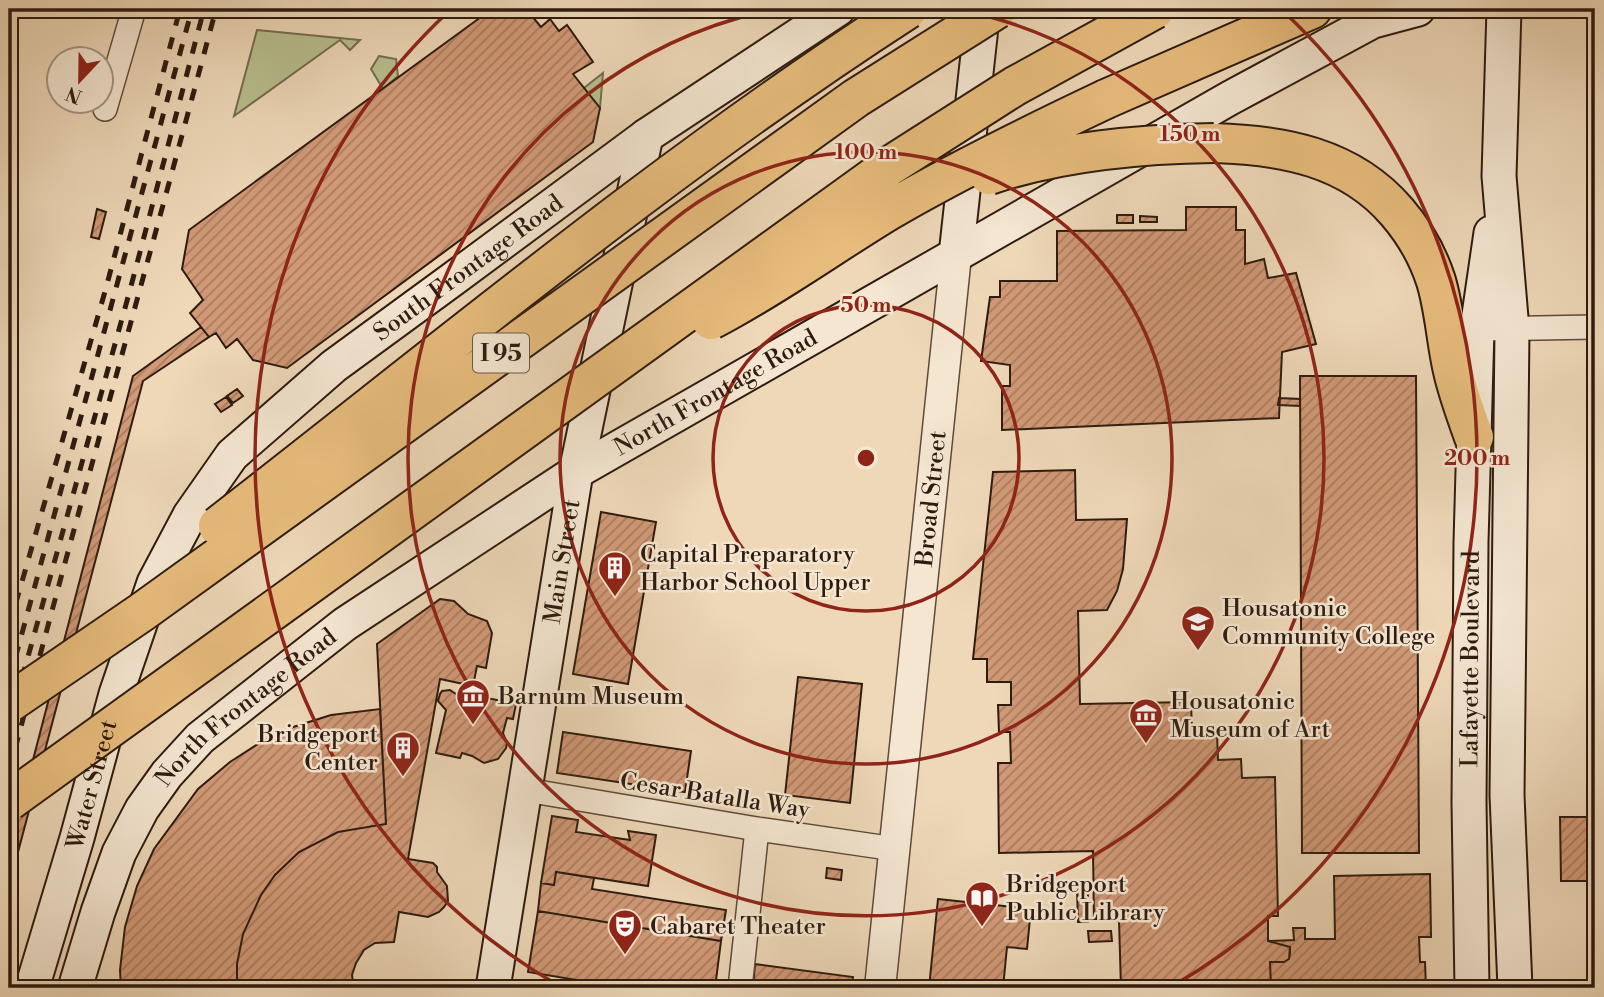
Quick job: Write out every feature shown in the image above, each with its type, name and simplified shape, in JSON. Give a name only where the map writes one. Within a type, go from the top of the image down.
[{"type":"highway","name":"I 95","points":[[9,703],[142,612],[826,118],[920,55],[997,9]]},
{"type":"highway","points":[[9,801],[888,167],[1015,86],[1155,9]]},
{"type":"highway","points":[[579,388],[732,309],[845,237],[970,165],[1106,99],[1312,9]]},
{"type":"highway","points":[[9,695],[87,628],[542,272],[712,145],[904,11]]},
{"type":"highway","points":[[845,237],[948,190],[1023,165],[1109,148],[1214,143],[1267,146],[1312,156],[1348,171],[1371,186],[1391,205],[1422,247],[1436,281],[1445,316],[1453,372],[1474,437]]},
{"type":"main road","name":"South Frontage Road","points":[[154,583],[190,515],[232,455],[334,366],[646,136],[838,9]]},
{"type":"main road","name":"Broad Street","points":[[956,255],[983,9]]},
{"type":"main road","name":"North Frontage Road","points":[[75,988],[119,853],[142,809],[167,774],[200,738],[345,624],[576,472],[1230,97],[1373,21],[1418,9]]},
{"type":"main road","points":[[1499,176],[1503,9]]},
{"type":"main road","name":"Main Street","points":[[493,988],[576,472],[646,136]]},
{"type":"main road","name":"Lafayette Boulevard","points":[[1472,988],[1469,803],[1471,542],[1477,329],[1499,176]]},
{"type":"main road","name":"Lafayette Boulevard","points":[[1499,176],[1512,330],[1507,794],[1515,988]]},
{"type":"main road","points":[[1471,542],[1510,539]]},
{"type":"main road","name":"Water Street","points":[[32,988],[116,694],[154,583]]},
{"type":"main road","points":[[1469,803],[1507,794]]},
{"type":"street","points":[[116,73],[134,9]]},
{"type":"street","name":"Broad Street","points":[[880,988],[956,255]]},
{"type":"street","points":[[1477,329],[1595,327]]},
{"type":"street","name":"Cesar Batalla Way","points":[[526,790],[757,830],[895,849]]},
{"type":"street","points":[[740,988],[757,830]]},
{"type":"green space","points":[[257,30],[360,40],[350,50],[340,40],[234,116]]},
{"type":"green space","points":[[379,56],[396,59],[398,76],[383,89],[371,69]]},
{"type":"green space","points":[[603,73],[600,108],[584,88]]},
{"type":"building","points":[[492,9],[526,9],[541,27],[550,19],[559,31],[567,25],[593,62],[573,74],[600,108],[593,142],[287,368],[253,360],[237,339],[226,348],[216,333],[209,337],[190,313],[203,300],[182,269],[189,230]]},
{"type":"building","points":[[1186,207],[1236,207],[1236,230],[1245,230],[1245,264],[1264,259],[1268,278],[1296,273],[1316,344],[1282,352],[1279,418],[1002,430],[1002,386],[1010,386],[1010,365],[981,361],[990,297],[1000,297],[1000,281],[1057,281],[1057,231],[1186,230]]},
{"type":"building","points":[[97,209],[106,212],[99,239],[91,237]]},
{"type":"building","points":[[1117,215],[1133,215],[1133,223],[1117,223]]},
{"type":"building","points":[[1140,216],[1157,217],[1157,222],[1140,222]]},
{"type":"building","points":[[201,327],[209,337],[143,381],[9,886],[9,852],[133,376]]},
{"type":"building","points":[[1300,376],[1416,376],[1419,853],[1302,853]]},
{"type":"building","points":[[237,389],[243,396],[233,403],[227,396]]},
{"type":"building","points":[[226,397],[232,405],[221,412],[215,404]]},
{"type":"building","points":[[1279,398],[1300,399],[1300,406],[1278,405]]},
{"type":"building","points":[[1075,470],[1076,520],[1127,519],[1123,569],[1117,591],[1107,610],[1078,611],[1080,704],[1191,702],[1192,733],[1217,733],[1218,760],[1241,759],[1242,778],[1275,777],[1278,916],[1268,916],[1268,941],[1290,947],[1290,953],[1289,959],[1284,962],[1270,962],[1271,988],[1121,988],[1119,920],[1094,921],[1093,851],[999,853],[998,763],[1011,763],[1010,732],[999,732],[998,705],[1011,705],[1011,682],[987,682],[987,659],[973,659],[993,472]]},
{"type":"building","name":"Capital Preparatory Harbor School Upper","points":[[601,512],[656,522],[628,684],[573,674]]},
{"type":"building","name":"Bridgeport Center","points":[[440,599],[454,601],[468,614],[487,621],[492,633],[486,668],[477,666],[473,686],[440,679],[408,859],[433,863],[437,867],[437,872],[447,886],[448,901],[439,912],[428,917],[399,912],[394,942],[375,943],[364,950],[356,963],[352,975],[354,988],[183,988],[237,985],[237,964],[243,934],[261,895],[275,875],[299,852],[338,832],[386,824],[377,644]]},
{"type":"building","points":[[798,677],[862,684],[850,803],[785,795]]},
{"type":"building","name":"Barnum Museum","points":[[450,690],[456,694],[459,692],[516,704],[513,719],[507,718],[503,733],[506,748],[498,759],[484,763],[462,753],[460,758],[436,753],[446,710],[438,701],[442,691]]},
{"type":"building","points":[[380,709],[386,824],[338,832],[299,852],[275,875],[261,895],[243,934],[237,964],[237,985],[121,988],[120,970],[125,927],[137,886],[154,849],[198,789],[230,762],[261,742],[290,728],[331,715]]},
{"type":"building","points":[[563,732],[691,751],[685,792],[557,773]]},
{"type":"building","points":[[552,816],[578,820],[576,832],[630,840],[628,831],[656,835],[648,886],[556,872],[554,885],[541,883]]},
{"type":"building","points":[[1560,817],[1588,817],[1588,827],[1595,827],[1595,870],[1588,870],[1588,881],[1561,881]]},
{"type":"building","points":[[827,868],[842,870],[841,880],[826,878]]},
{"type":"building","points":[[556,872],[594,878],[592,889],[726,910],[721,941],[538,911],[541,883],[554,885]]},
{"type":"building","points":[[1430,874],[1431,937],[1419,937],[1420,962],[1425,962],[1426,988],[1271,988],[1270,962],[1284,962],[1289,959],[1290,947],[1268,941],[1294,940],[1293,928],[1305,928],[1305,939],[1335,939],[1334,876]]},
{"type":"building","points":[[1077,889],[1088,891],[1088,922],[1078,922]]},
{"type":"building","name":"Bridgeport Public Library","points":[[938,899],[1031,909],[1027,949],[1007,947],[1003,988],[929,988]]},
{"type":"building","name":"Cabaret Theater","points":[[538,911],[721,941],[715,988],[625,988],[528,972]]},
{"type":"building","points":[[1088,931],[1111,931],[1112,941],[1089,942]]},
{"type":"building","points":[[755,964],[853,977],[851,988],[753,988]]},
{"type":"railway","points":[[9,627],[106,288],[180,9]]},
{"type":"railway","points":[[9,681],[192,9]]},
{"type":"railway","points":[[9,725],[130,290],[204,9]]},
{"type":"railway","points":[[9,772],[216,9]]},
{"type":"place","name":"Capital Preparatory Harbor School Upper","points":[[615,598]]},
{"type":"place","name":"Housatonic Community College","points":[[1198,652]]},
{"type":"place","name":"Barnum Museum","points":[[473,726]]},
{"type":"place","name":"Housatonic Museum of Art","points":[[1146,745]]},
{"type":"place","name":"Bridgeport Center","points":[[403,778]]},
{"type":"place","name":"Bridgeport Public Library","points":[[982,928]]},
{"type":"place","name":"Cabaret Theater","points":[[625,956]]}]
